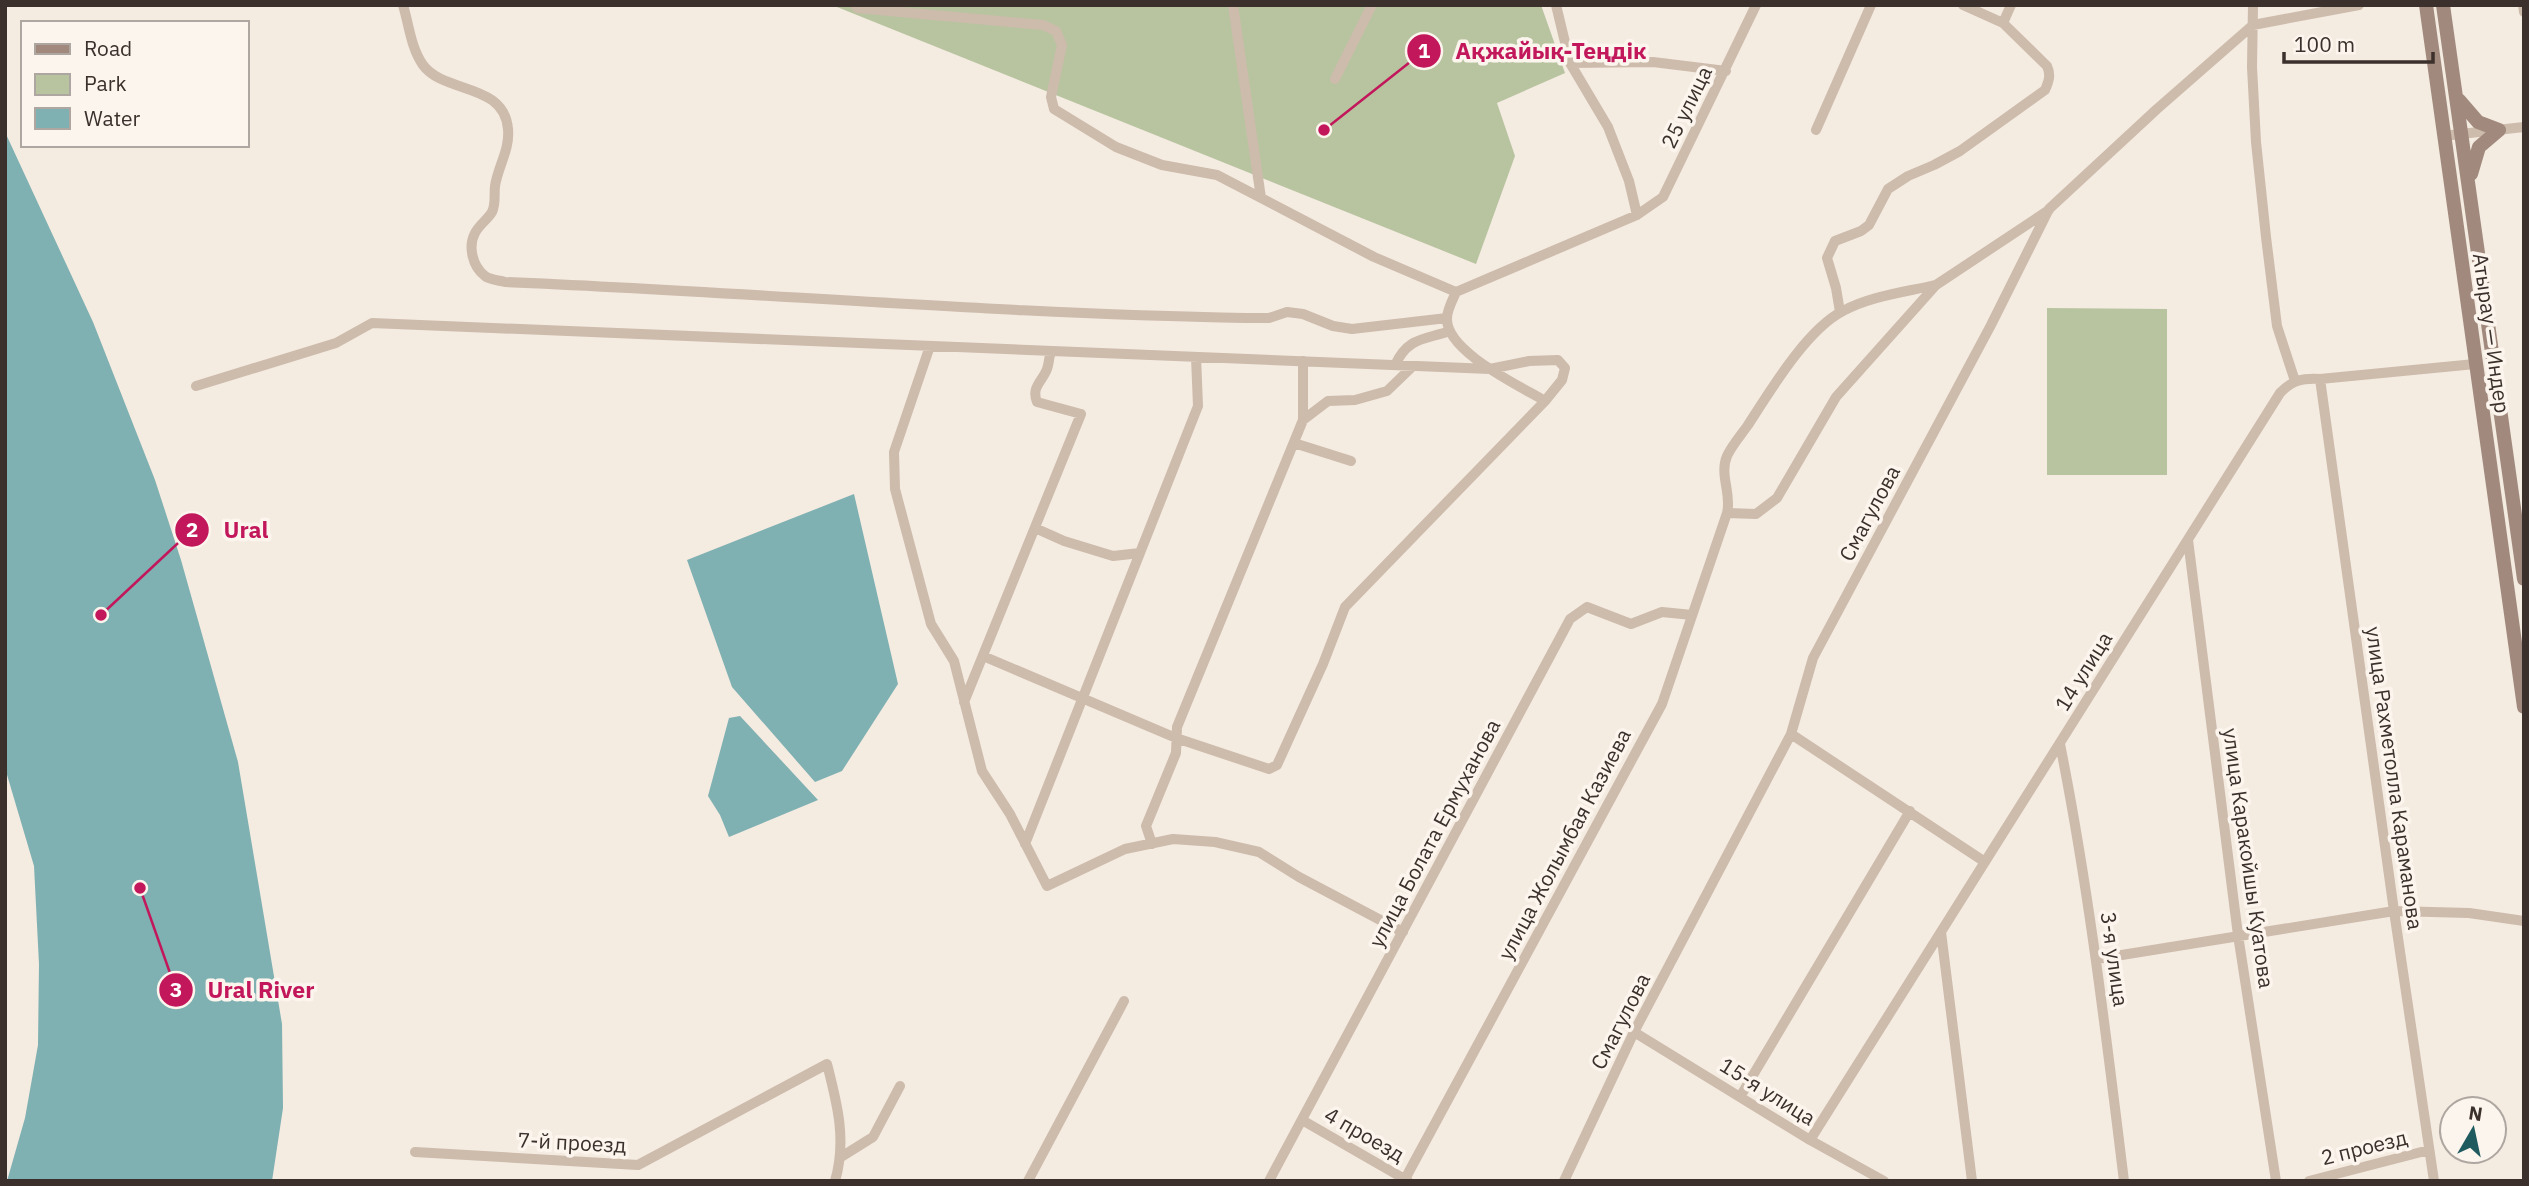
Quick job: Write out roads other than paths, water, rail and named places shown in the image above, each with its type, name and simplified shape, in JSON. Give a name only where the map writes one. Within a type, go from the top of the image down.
[{"type":"main road","name":"Атырау — Индер","points":[[2426,5],[2524,707]]},
{"type":"main road","name":"Атырау — Индер","points":[[2443,5],[2524,579]]},
{"type":"main road","points":[[2457,97],[2477,122],[2499,130],[2479,147],[2469,184]]},
{"type":"street","points":[[403,5],[415,50],[424,68],[452,83],[471,89],[503,110],[508,127],[507,148],[491,212],[474,235],[471,249],[475,263],[487,278],[505,282],[777,295],[1060,313],[1269,318],[1287,312],[1303,314],[1333,326],[1352,329],[1447,318]]},
{"type":"street","points":[[855,5],[857,8],[1044,25],[1056,31],[1062,45],[1051,97],[1054,109],[1116,147],[1162,165],[1217,175],[1374,257],[1456,292],[1447,318],[1450,331],[1469,354],[1545,401]]},
{"type":"street","points":[[1233,5],[1261,198]]},
{"type":"street","points":[[1335,79],[1372,5]]},
{"type":"street","points":[[1556,5],[1570,63],[1608,127],[1629,181],[1637,215]]},
{"type":"street","name":"25 улица","points":[[1456,292],[1637,215],[1663,197],[1756,5]]},
{"type":"street","points":[[1816,130],[1871,5]]},
{"type":"street","points":[[1840,312],[1827,258],[1835,241],[1869,225],[1888,189],[1908,176],[1960,151],[2045,90],[2050,74],[2047,66],[2003,23],[1963,5]]},
{"type":"street","points":[[2003,23],[2011,5]]},
{"type":"street","points":[[2253,5],[2256,142],[2266,237],[2277,326],[2295,381],[2475,363]]},
{"type":"street","points":[[2253,25],[2359,5]]},
{"type":"street","points":[[2523,5],[2524,12]]},
{"type":"street","name":"Смагулова","points":[[1563,1181],[1634,1032],[1791,734],[1813,658],[1992,325],[2049,209],[2157,108],[2253,25]]},
{"type":"street","points":[[1570,63],[1653,62],[1726,71]]},
{"type":"street","points":[[2443,136],[2524,127]]},
{"type":"street","name":"улица Жолымбая Казиева","points":[[1727,513],[1756,514],[1777,498],[1836,397],[1936,285],[2049,209]]},
{"type":"street","name":"улица Жолымбая Казиева","points":[[1406,1180],[1662,704],[1727,513],[1729,489],[1723,472],[1727,457],[1773,387],[1821,325],[1852,306],[1936,285]]},
{"type":"street","points":[[196,386],[336,344],[372,323],[1490,369],[1529,361],[1558,360],[1565,368],[1562,380],[1545,401],[1345,607],[1323,664],[1277,765],[1269,769],[1176,738],[983,656]]},
{"type":"street","points":[[1395,365],[1400,354],[1411,342],[1450,331]]},
{"type":"street","points":[[930,346],[894,452],[895,489],[931,624],[954,661],[982,771],[1010,814],[1047,886],[1125,849],[1173,839],[1215,842],[1259,852],[1299,877],[1403,932]]},
{"type":"street","points":[[964,703],[1081,414],[1037,402],[1034,395],[1037,383],[1046,371],[1051,351]]},
{"type":"street","points":[[1026,844],[1198,406],[1196,357]]},
{"type":"street","points":[[1152,844],[1146,826],[1176,753],[1177,727],[1303,420],[1303,361]]},
{"type":"street","points":[[1303,420],[1328,401],[1355,400],[1387,391],[1413,366]]},
{"type":"street","name":"улица Рахметолла Караманова","points":[[2320,379],[2434,1181]]},
{"type":"street","name":"14 улица","points":[[1810,1140],[2280,393],[2295,381]]},
{"type":"street","points":[[1294,443],[1351,461]]},
{"type":"street","points":[[1035,528],[1064,541],[1113,556],[1140,554]]},
{"type":"street","name":"улица Каракойшы Куатова","points":[[2188,540],[2238,935],[2276,1181]]},
{"type":"street","name":"улица Болата Ермуханова","points":[[1269,1181],[1570,619],[1587,607],[1631,624],[1662,612],[1692,615]]},
{"type":"street","points":[[1791,734],[1985,862]]},
{"type":"street","name":"3-я улица","points":[[2060,744],[2075,818],[2097,960],[2124,1181]]},
{"type":"street","points":[[1740,1097],[1910,811]]},
{"type":"street","points":[[2097,960],[2394,911],[2469,913],[2524,921]]},
{"type":"street","points":[[1941,932],[1972,1181]]},
{"type":"street","points":[[1028,1181],[1124,1001]]},
{"type":"street","name":"15-я улица","points":[[1634,1032],[1810,1140],[1884,1181]]},
{"type":"street","name":"7-й проезд","points":[[415,1152],[638,1165],[827,1064],[839,1113],[841,1157]]},
{"type":"street","points":[[835,1181],[841,1157],[873,1137],[900,1086]]},
{"type":"street","name":"4 проезд","points":[[1302,1120],[1406,1180]]},
{"type":"street","name":"2 проезд","points":[[2309,1181],[2429,1150]]},
{"type":"water","points":[[5,132],[93,322],[155,480],[181,560],[238,762],[282,1024],[283,1108],[272,1181],[7,1181],[25,1118],[38,1045],[39,964],[34,866],[5,768]]},
{"type":"water","points":[[854,494],[898,684],[842,771],[815,782],[732,687],[687,560]]},
{"type":"water","points":[[740,716],[818,800],[729,837],[708,796],[729,718]]},
{"type":"place","name":"Ақжайық-Теңдік","points":[[1324,130]]},
{"type":"place","name":"Ural","points":[[101,615]]},
{"type":"place","name":"Ural River","points":[[140,888]]}]
